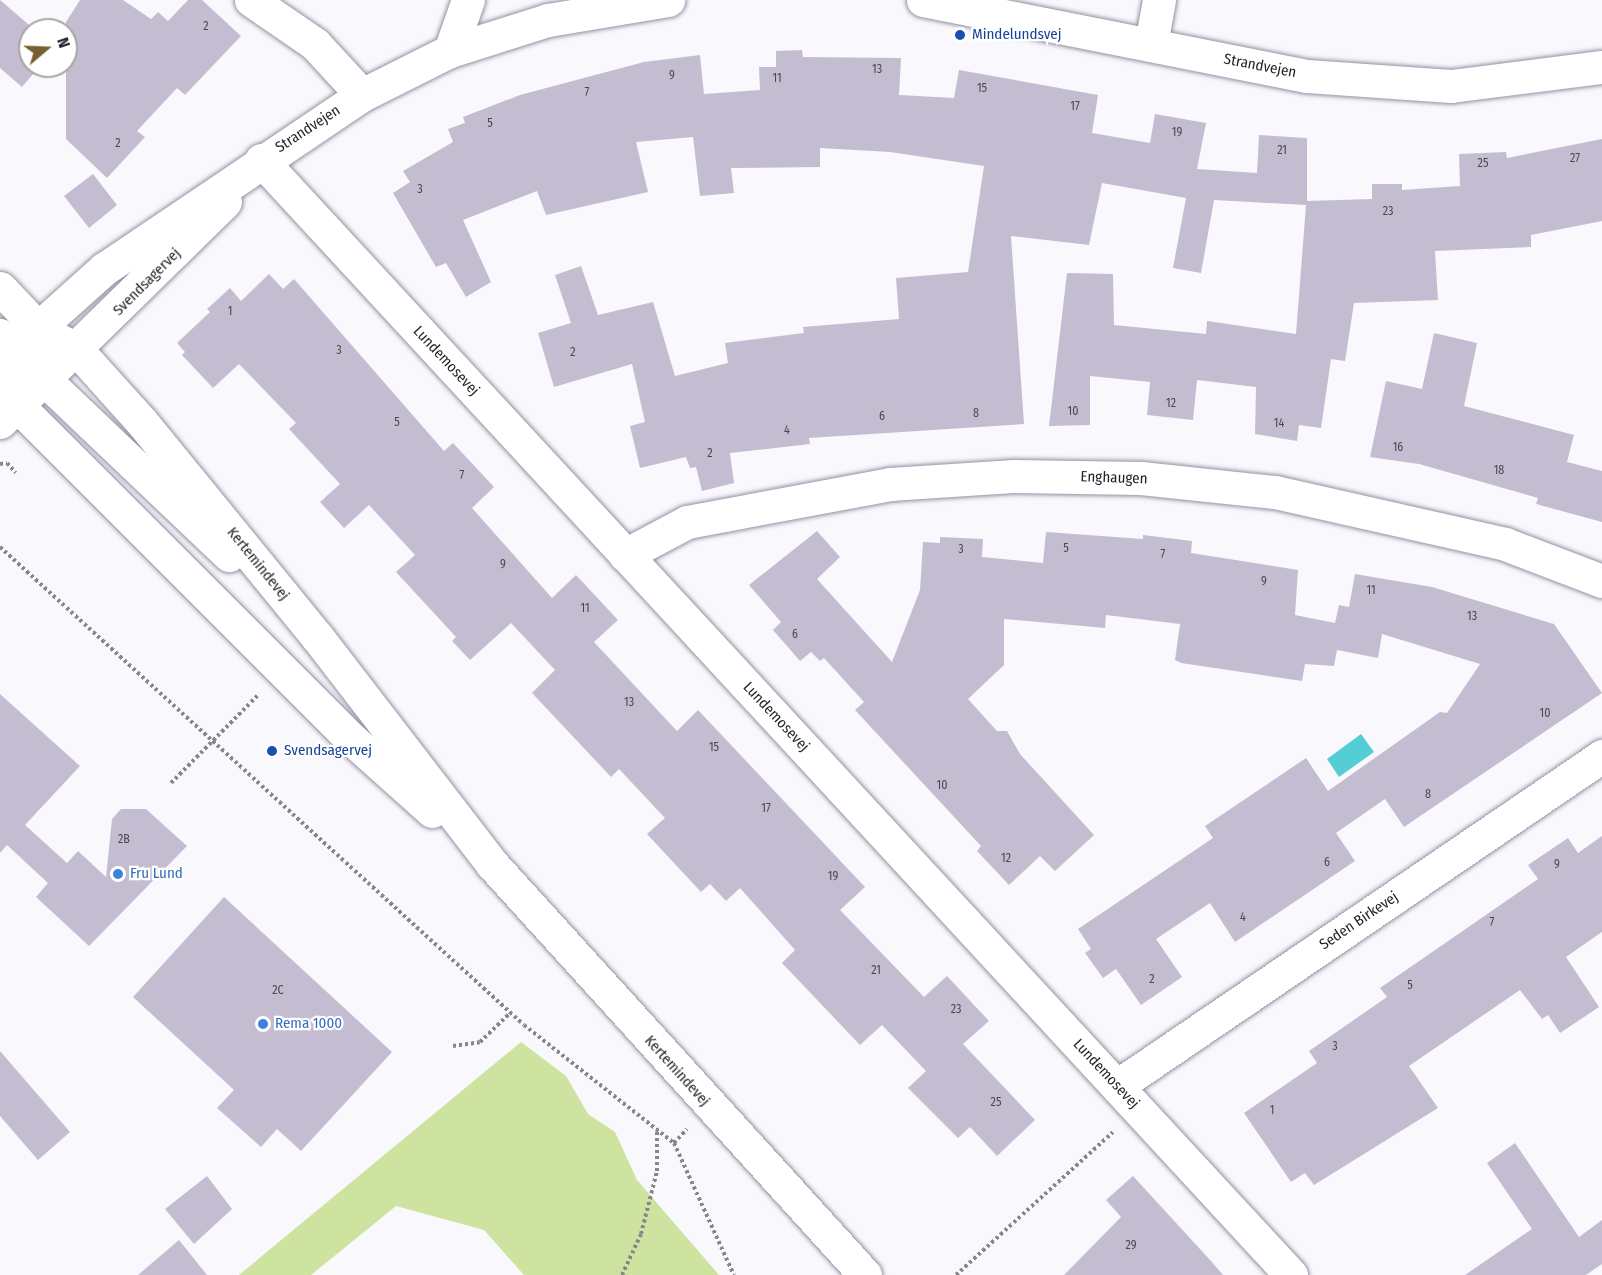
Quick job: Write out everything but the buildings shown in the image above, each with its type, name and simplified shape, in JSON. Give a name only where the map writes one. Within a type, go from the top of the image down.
[{"type":"street","points":[[251,0],[315,44],[362,95]]},
{"type":"street","points":[[450,51],[468,0]]},
{"type":"street","name":"Strandvejen","points":[[11,350],[104,269],[261,160],[362,95],[450,51],[608,4],[668,0]]},
{"type":"street","name":"Strandvejen","points":[[922,0],[1307,76],[1451,86],[1602,67]]},
{"type":"street","points":[[1151,44],[1159,0]]},
{"type":"street","name":"Svendsagervej","points":[[6,405],[45,380],[77,350],[221,206],[261,160]]},
{"type":"street","name":"Lundemosevej","points":[[261,160],[1292,1275]]},
{"type":"street","points":[[0,288],[11,350],[24,371],[45,380],[318,638]]},
{"type":"street","points":[[11,350],[77,350]]},
{"type":"street","name":"Kertemindevej","points":[[77,350],[318,638],[492,864],[865,1275]]},
{"type":"street","name":"Kertemindevej","points":[[6,405],[347,735],[492,864]]},
{"type":"street","name":"Enghaugen","points":[[625,555],[687,522],[890,484],[1013,476],[1141,478],[1275,492],[1505,544],[1602,581]]},
{"type":"street","name":"Seden Birkevej","points":[[1127,1097],[1602,756]]},
{"type":"path","points":[[0,464],[7,463],[16,473]]},
{"type":"path","points":[[0,547],[524,1025],[674,1143],[734,1275]]},
{"type":"path","points":[[171,783],[254,699]]},
{"type":"path","points":[[453,1046],[480,1042],[510,1012]]},
{"type":"path","points":[[956,1275],[1006,1229],[1127,1097]]},
{"type":"path","points":[[622,1275],[641,1234],[657,1171],[657,1130]]},
{"type":"green space","points":[[521,1042],[566,1076],[588,1114],[615,1132],[637,1180],[719,1275],[524,1275],[484,1230],[396,1206],[311,1275],[239,1275]]},
{"type":"water","points":[[1361,734],[1374,752],[1339,777],[1327,759]]},
{"type":"place","name":"Mindelundsvej","points":[[960,35]]},
{"type":"place","name":"Svendsagervej","points":[[272,751]]},
{"type":"place","name":"Fru Lund","points":[[118,874]]},
{"type":"place","name":"Rema 1000","points":[[263,1024]]}]
